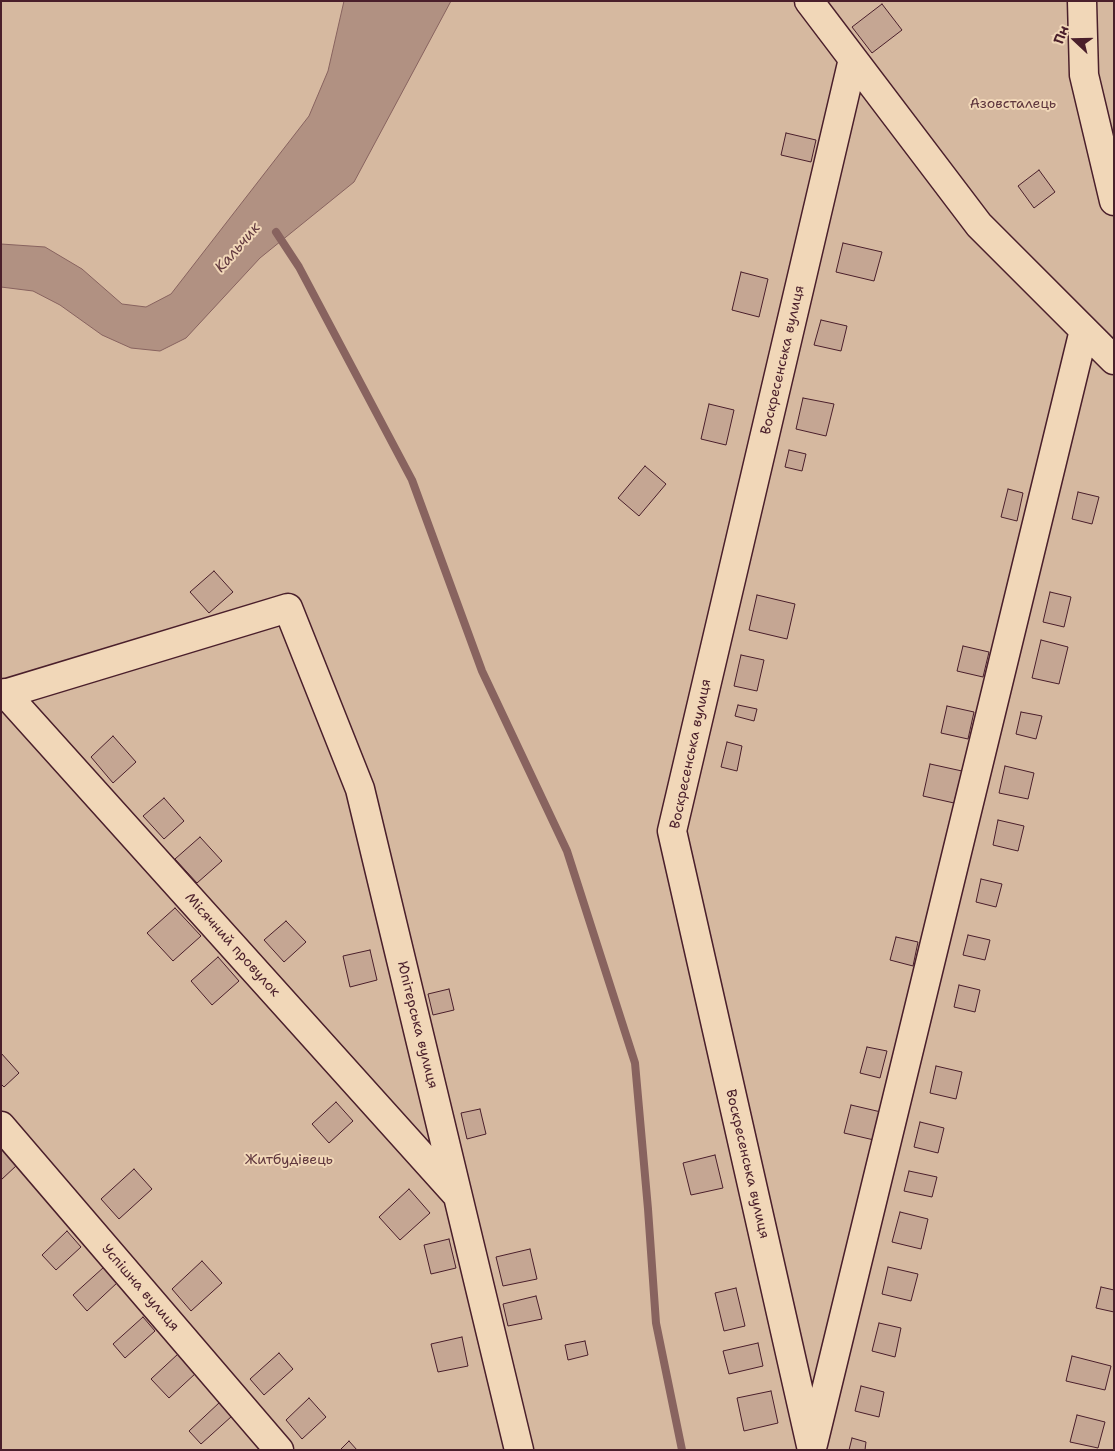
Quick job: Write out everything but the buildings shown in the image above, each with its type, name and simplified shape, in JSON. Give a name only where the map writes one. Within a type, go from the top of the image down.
[{"type":"lane","points":[[809,1],[979,225],[1114,360]]},
{"type":"lane","points":[[1082,1],[1084,75],[1114,201]]},
{"type":"lane","name":"Воскресенська вулиця","points":[[812,1450],[672,831],[853,59]]},
{"type":"lane","points":[[812,1450],[1084,330]]},
{"type":"lane","name":"Юпітерська вулиця","points":[[3,694],[288,608],[360,789],[519,1450]]},
{"type":"lane","name":"Місячний провулок","points":[[3,694],[458,1196]]},
{"type":"lane","name":"Успішна вулиця","points":[[1,1126],[279,1450]]},
{"type":"green space","name":"Житбудівець","points":[[1,1],[1114,1],[1114,1450],[1,1450]]},
{"type":"water","name":"Кальчик","points":[[344,1],[451,1],[354,182],[260,258],[186,338],[160,351],[131,348],[102,335],[60,305],[33,291],[1,287],[1,244],[45,247],[82,269],[122,304],[146,307],[171,294],[309,116],[328,71]]},
{"type":"waterway","points":[[276,232],[299,267],[412,480],[482,671],[567,851],[635,1063],[656,1323],[682,1450]]},
{"type":"park label","name":"Азовсталець","points":[[1013,104]]}]
